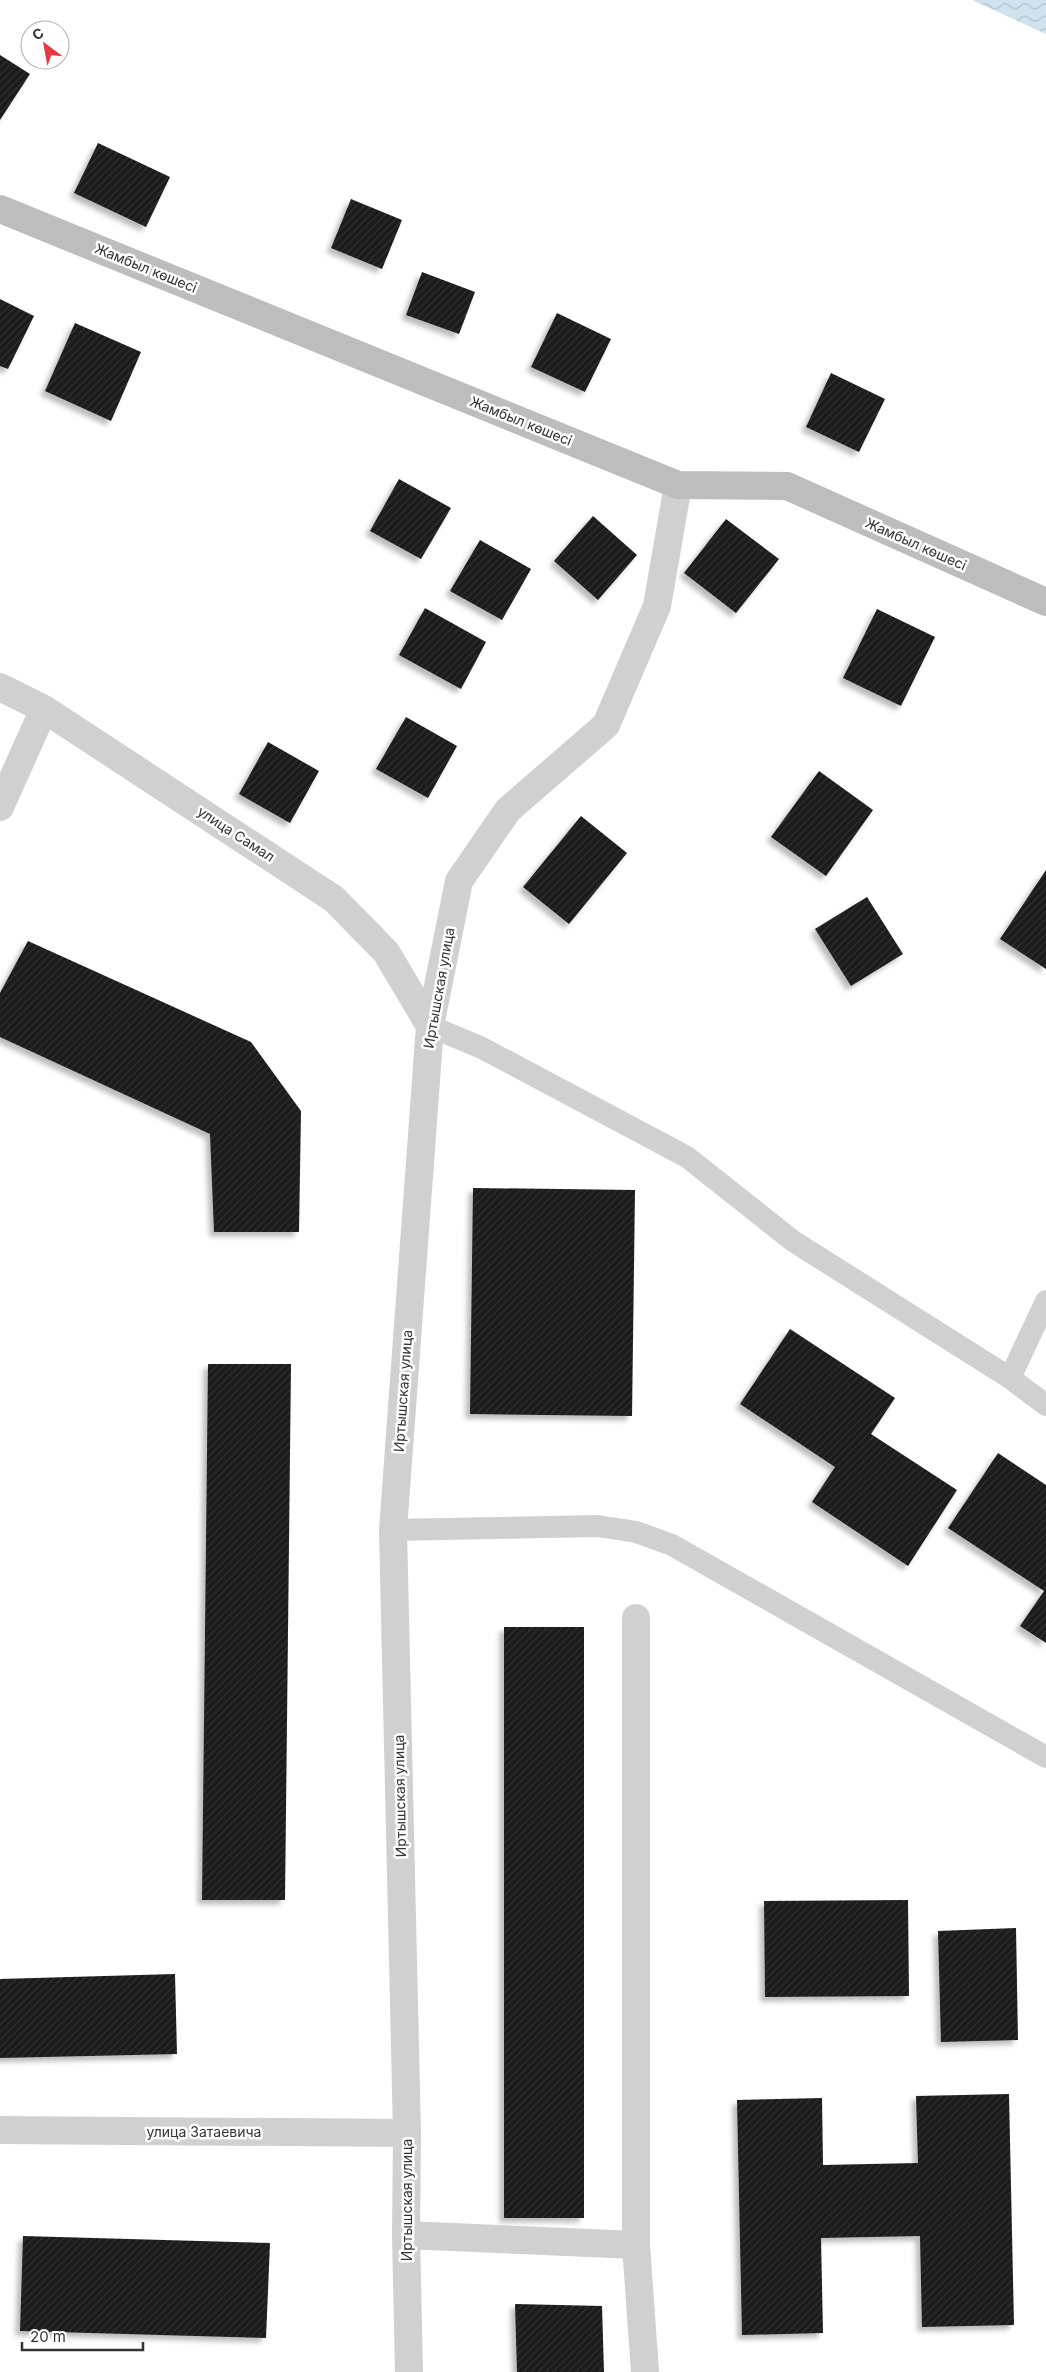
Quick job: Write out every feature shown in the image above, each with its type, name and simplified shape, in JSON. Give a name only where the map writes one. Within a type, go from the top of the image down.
[{"type":"street","name":"Жамбыл көшесі","points":[[0,209],[678,486],[786,486],[1046,602]]},
{"type":"street","name":"Иртышская улица","points":[[409,2372],[406,2235],[408,2133],[393,1530],[430,1026],[459,880],[508,810],[606,725],[657,606],[678,486]]},
{"type":"street","name":"улица Самал","points":[[0,687],[44,709],[334,899],[386,952],[430,1026]]},
{"type":"street","points":[[0,807],[44,709]]},
{"type":"street","points":[[636,1618],[636,2245],[644,2372]]},
{"type":"street","name":"улица Затаевича","points":[[0,2130],[408,2133]]},
{"type":"street","points":[[406,2235],[636,2245]]},
{"type":"lane","points":[[430,1026],[482,1048],[687,1157],[793,1241],[1010,1378],[1046,1405]]},
{"type":"lane","points":[[1010,1378],[1046,1301]]},
{"type":"lane","points":[[393,1530],[598,1526],[636,1532],[672,1545],[1046,1757]]},
{"type":"water","points":[[972,0],[1046,0],[1046,34]]},
{"type":"building","points":[[0,55],[20,68],[20,70],[30,74],[0,120]]},
{"type":"building","points":[[98,143],[170,177],[146,227],[74,193]]},
{"type":"building","points":[[351,199],[402,220],[382,269],[331,248]]},
{"type":"building","points":[[422,272],[475,292],[459,334],[406,315]]},
{"type":"building","points":[[0,299],[34,316],[8,369],[0,366]]},
{"type":"building","points":[[557,313],[611,339],[585,392],[531,367]]},
{"type":"building","points":[[75,323],[141,352],[111,421],[45,391]]},
{"type":"building","points":[[831,373],[885,399],[859,452],[806,427]]},
{"type":"building","points":[[399,479],[451,508],[421,559],[370,531]]},
{"type":"building","points":[[593,516],[637,555],[598,600],[554,561]]},
{"type":"building","points":[[726,519],[779,559],[736,613],[684,573]]},
{"type":"building","points":[[480,540],[531,569],[502,620],[450,591]]},
{"type":"building","points":[[425,608],[486,642],[461,689],[399,655]]},
{"type":"building","points":[[877,609],[935,637],[901,706],[843,678]]},
{"type":"building","points":[[406,717],[457,746],[428,798],[376,769]]},
{"type":"building","points":[[268,742],[319,771],[290,823],[239,794]]},
{"type":"building","points":[[819,771],[873,810],[826,876],[771,837]]},
{"type":"building","points":[[581,816],[627,853],[569,924],[523,887]]},
{"type":"building","points":[[1046,870],[1046,969],[1000,939]]},
{"type":"building","points":[[867,897],[903,954],[851,986],[815,929]]},
{"type":"building","points":[[28,941],[251,1042],[301,1111],[299,1232],[214,1232],[210,1134],[0,1037],[0,993]]},
{"type":"building","points":[[473,1188],[635,1190],[632,1416],[470,1414]]},
{"type":"building","points":[[790,1329],[895,1398],[871,1434],[957,1490],[908,1566],[812,1502],[835,1467],[740,1404]]},
{"type":"building","points":[[208,1364],[291,1364],[285,1900],[202,1900]]},
{"type":"building","points":[[998,1453],[1046,1485],[1046,1643],[1020,1626],[1044,1591],[948,1528]]},
{"type":"building","points":[[504,1627],[584,1627],[584,2218],[504,2218]]},
{"type":"building","points":[[908,1900],[909,1996],[765,1997],[764,1901]]},
{"type":"building","points":[[1016,1928],[1018,2040],[941,2042],[938,1931]]},
{"type":"building","points":[[175,1974],[177,2054],[0,2058],[0,1979]]},
{"type":"building","points":[[1009,2094],[1014,2325],[922,2327],[920,2236],[821,2238],[823,2333],[742,2335],[737,2100],[822,2098],[823,2165],[918,2163],[916,2096]]},
{"type":"building","points":[[23,2236],[270,2243],[266,2338],[20,2331]]},
{"type":"building","points":[[515,2304],[602,2306],[604,2372],[517,2372]]}]
